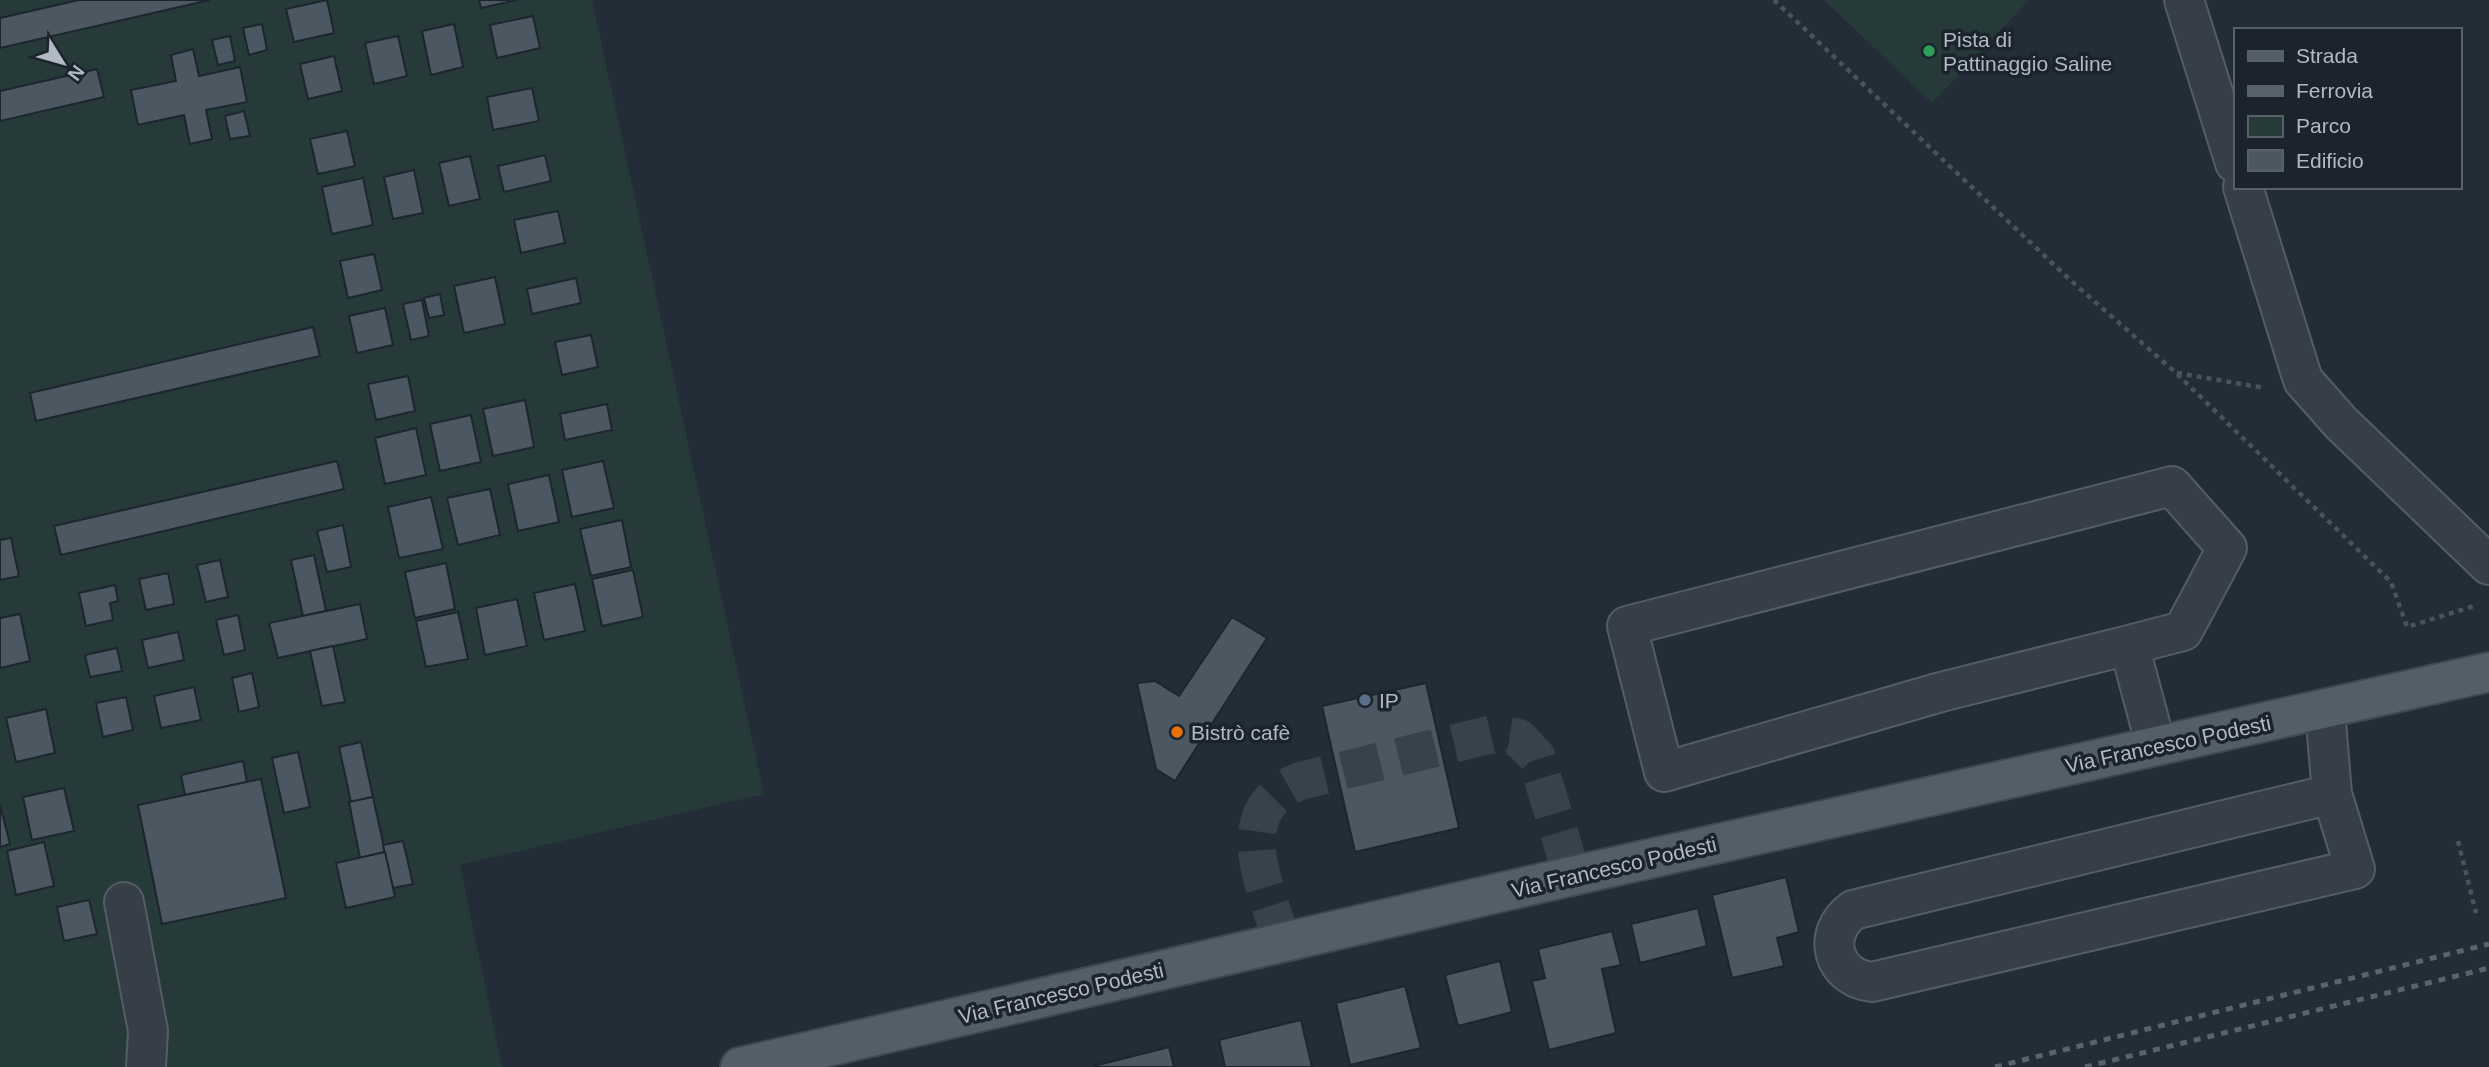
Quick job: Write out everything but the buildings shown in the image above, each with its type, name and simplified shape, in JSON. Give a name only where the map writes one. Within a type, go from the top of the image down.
[{"type":"main road","name":"Via Francesco Podesti","points":[[740,1067],[1572,876],[2489,672]]},
{"type":"lane","points":[[2184,0],[2234,160]]},
{"type":"lane","points":[[2244,189],[2303,380],[2341,423],[2489,565]]},
{"type":"lane","points":[[2172,486],[2227,548],[2183,631],[2129,645],[1941,692],[1664,772],[1627,626],[2172,486]]},
{"type":"lane","points":[[2129,645],[2156,747]]},
{"type":"lane","points":[[2325,710],[2332,794],[2355,869],[1872,982],[1847,974],[1838,964],[1834,951],[1837,927],[1853,910],[2332,794]]},
{"type":"lane","points":[[124,902],[148,1031],[146,1067]]},
{"type":"path","points":[[1774,0],[2069,279],[2175,372],[2391,582],[2407,627],[2489,601]]},
{"type":"path","points":[[2175,372],[2259,389],[2303,380]]},
{"type":"path","points":[[2458,841],[2476,913]]},
{"type":"green space","points":[[0,0],[592,0],[764,794],[460,865],[502,1067],[0,1067]]},
{"type":"green space","name":"Pista di Pattinaggio Saline","points":[[1824,0],[2029,0],[1932,103]]},
{"type":"tunnel","points":[[1282,942],[1257,852],[1258,830],[1264,811],[1277,794],[1300,781],[1493,734],[1519,738],[1536,756],[1572,876]]},
{"type":"railway","points":[[1995,1067],[2489,944]]},
{"type":"railway","points":[[2085,1067],[2489,968]]},
{"type":"place","name":"Pista di Pattinaggio Saline","points":[[1929,51]]},
{"type":"place","name":"IP","points":[[1365,700]]},
{"type":"place","name":"Bistrò cafè","points":[[1177,732]]}]
